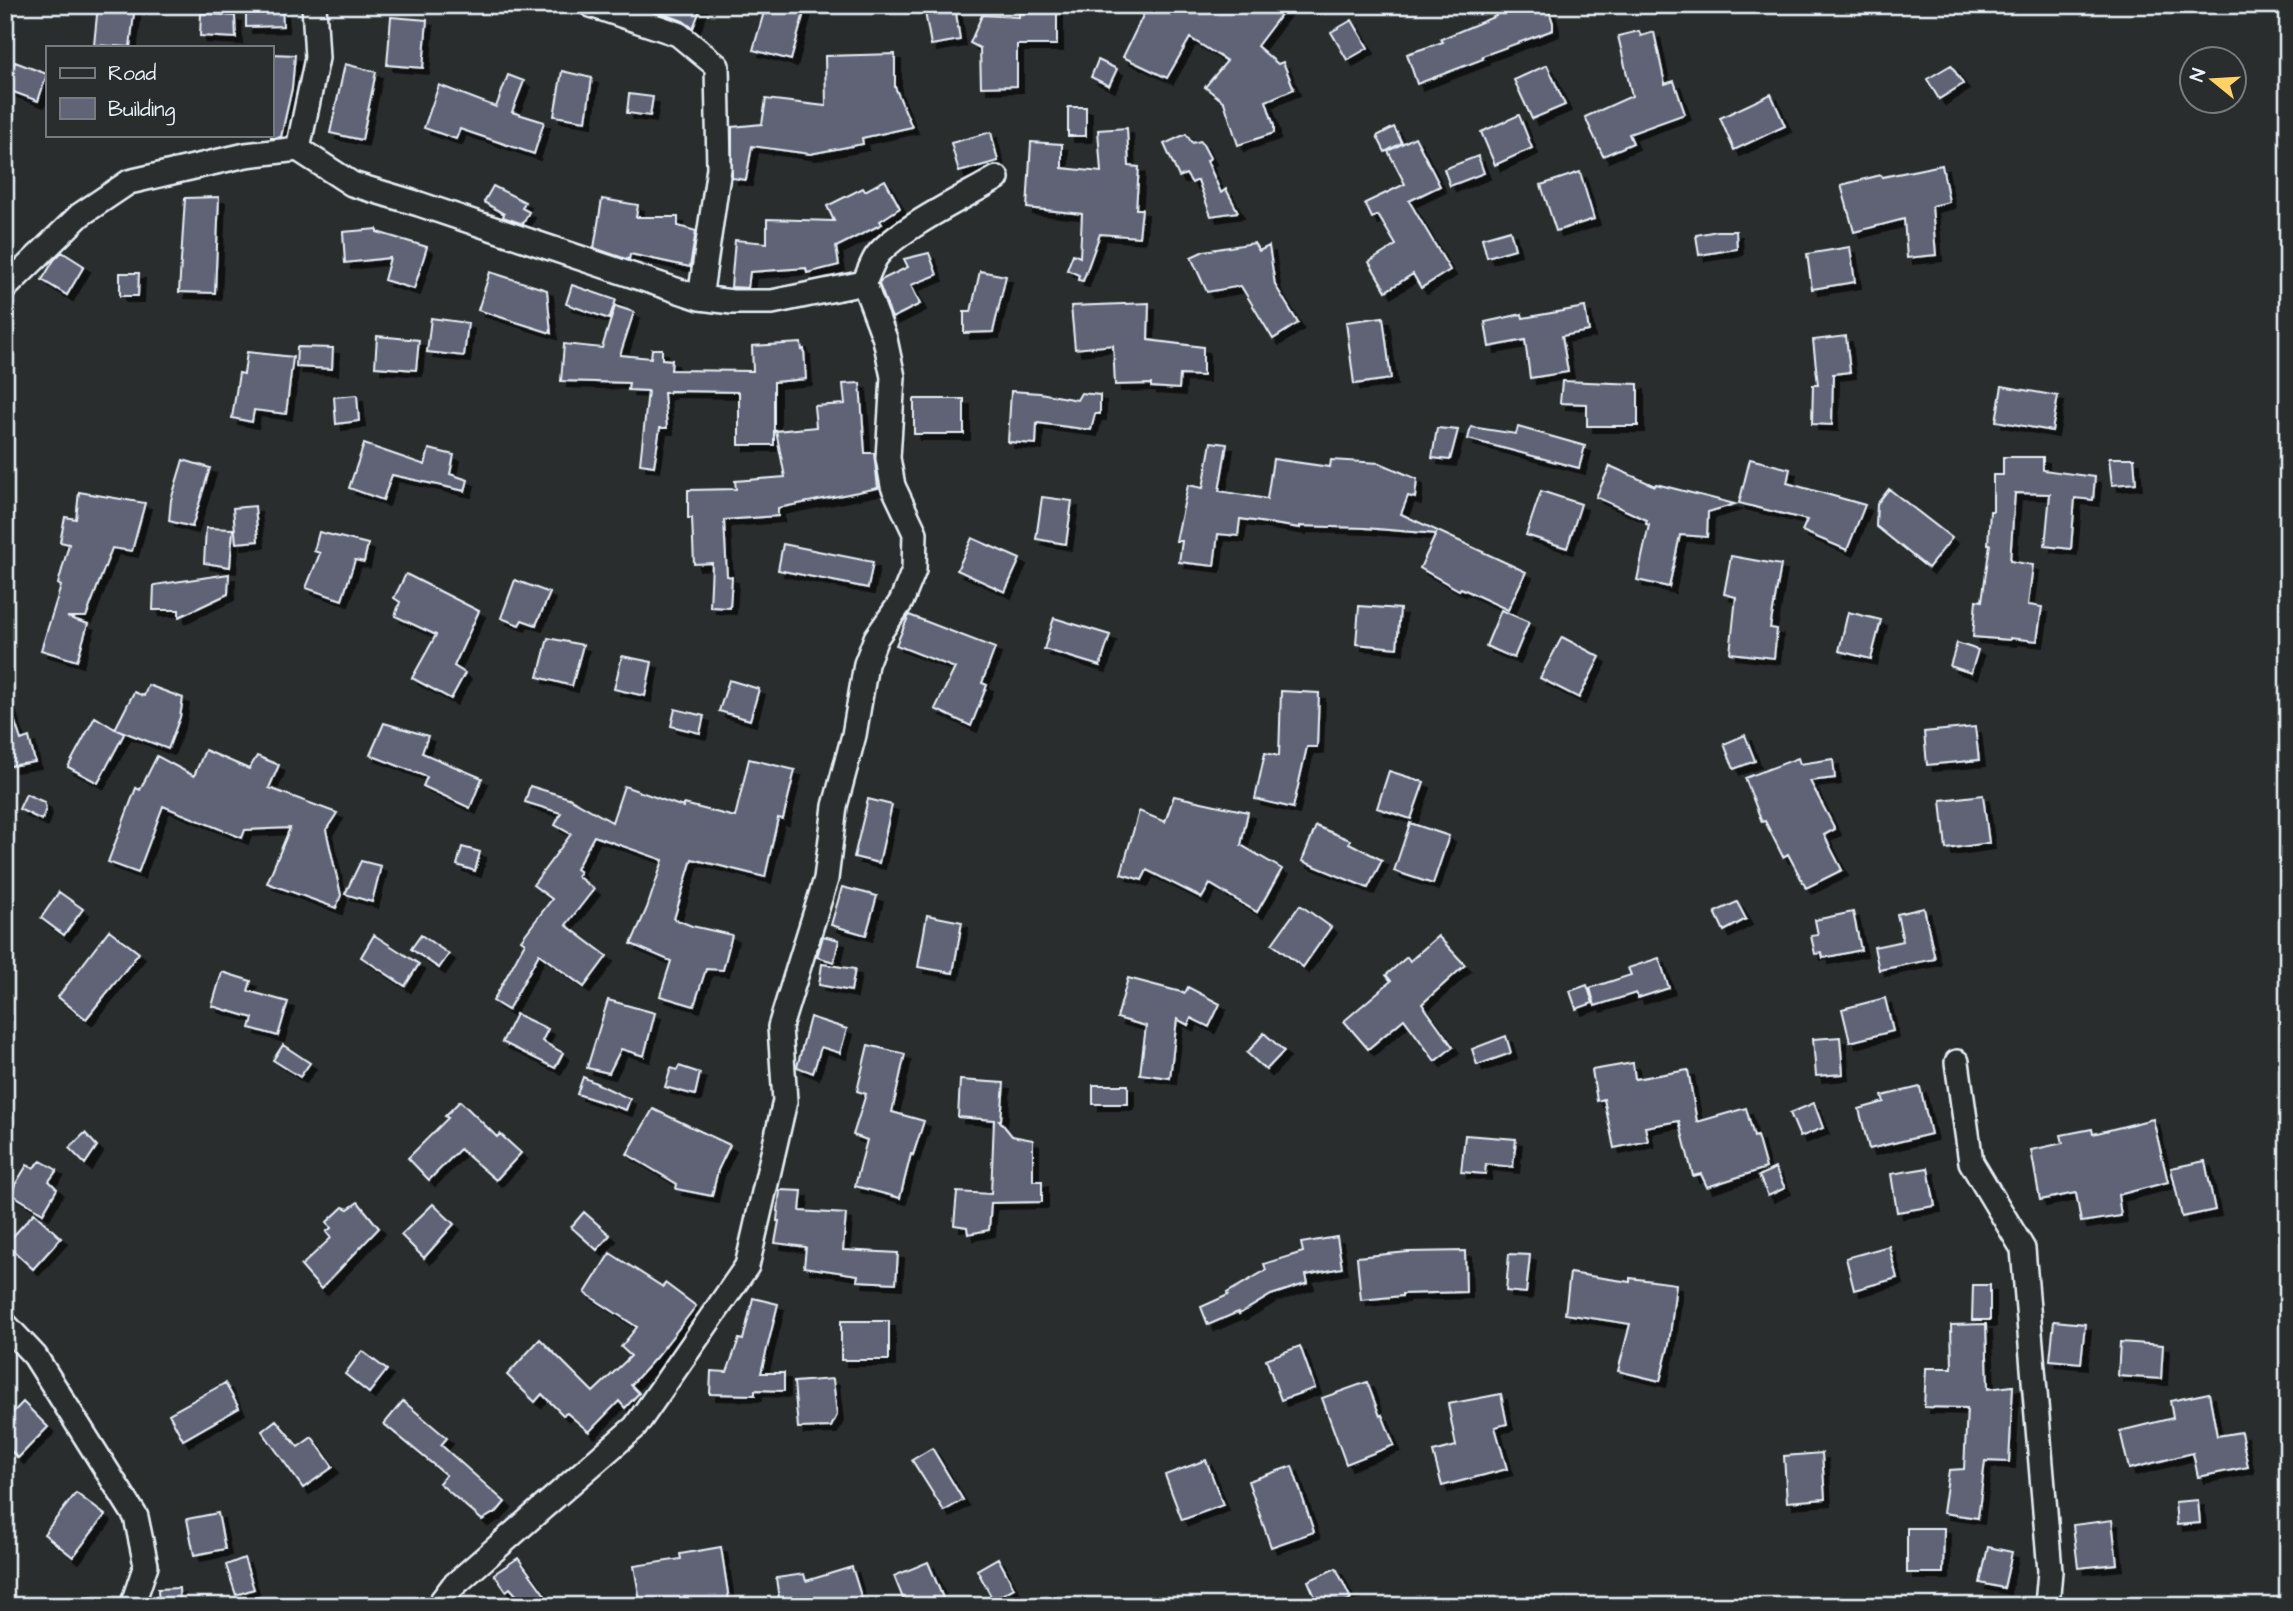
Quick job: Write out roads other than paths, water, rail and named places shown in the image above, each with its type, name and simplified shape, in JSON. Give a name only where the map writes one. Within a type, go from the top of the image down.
[{"type":"street","points":[[298,149],[317,58],[314,5]]},
{"type":"street","points":[[591,5],[678,34],[717,66],[719,168],[700,298]]},
{"type":"street","points":[[5,288],[80,215],[128,182],[246,155],[298,149],[352,184],[700,298],[732,302],[772,302],[864,283]]},
{"type":"street","points":[[438,1606],[453,1586],[635,1427],[747,1266],[785,1101],[780,1027],[826,879],[835,806],[854,735],[866,664],[876,638],[901,602],[914,570],[915,533],[893,486],[888,458],[893,377],[886,340],[864,283],[877,256],[896,239],[923,220],[997,178]]},
{"type":"street","points":[[1957,1062],[1971,1162],[2023,1249],[2050,1571],[2047,1606]]},
{"type":"street","points":[[5,1324],[35,1356],[136,1517],[146,1565],[132,1606]]}]
